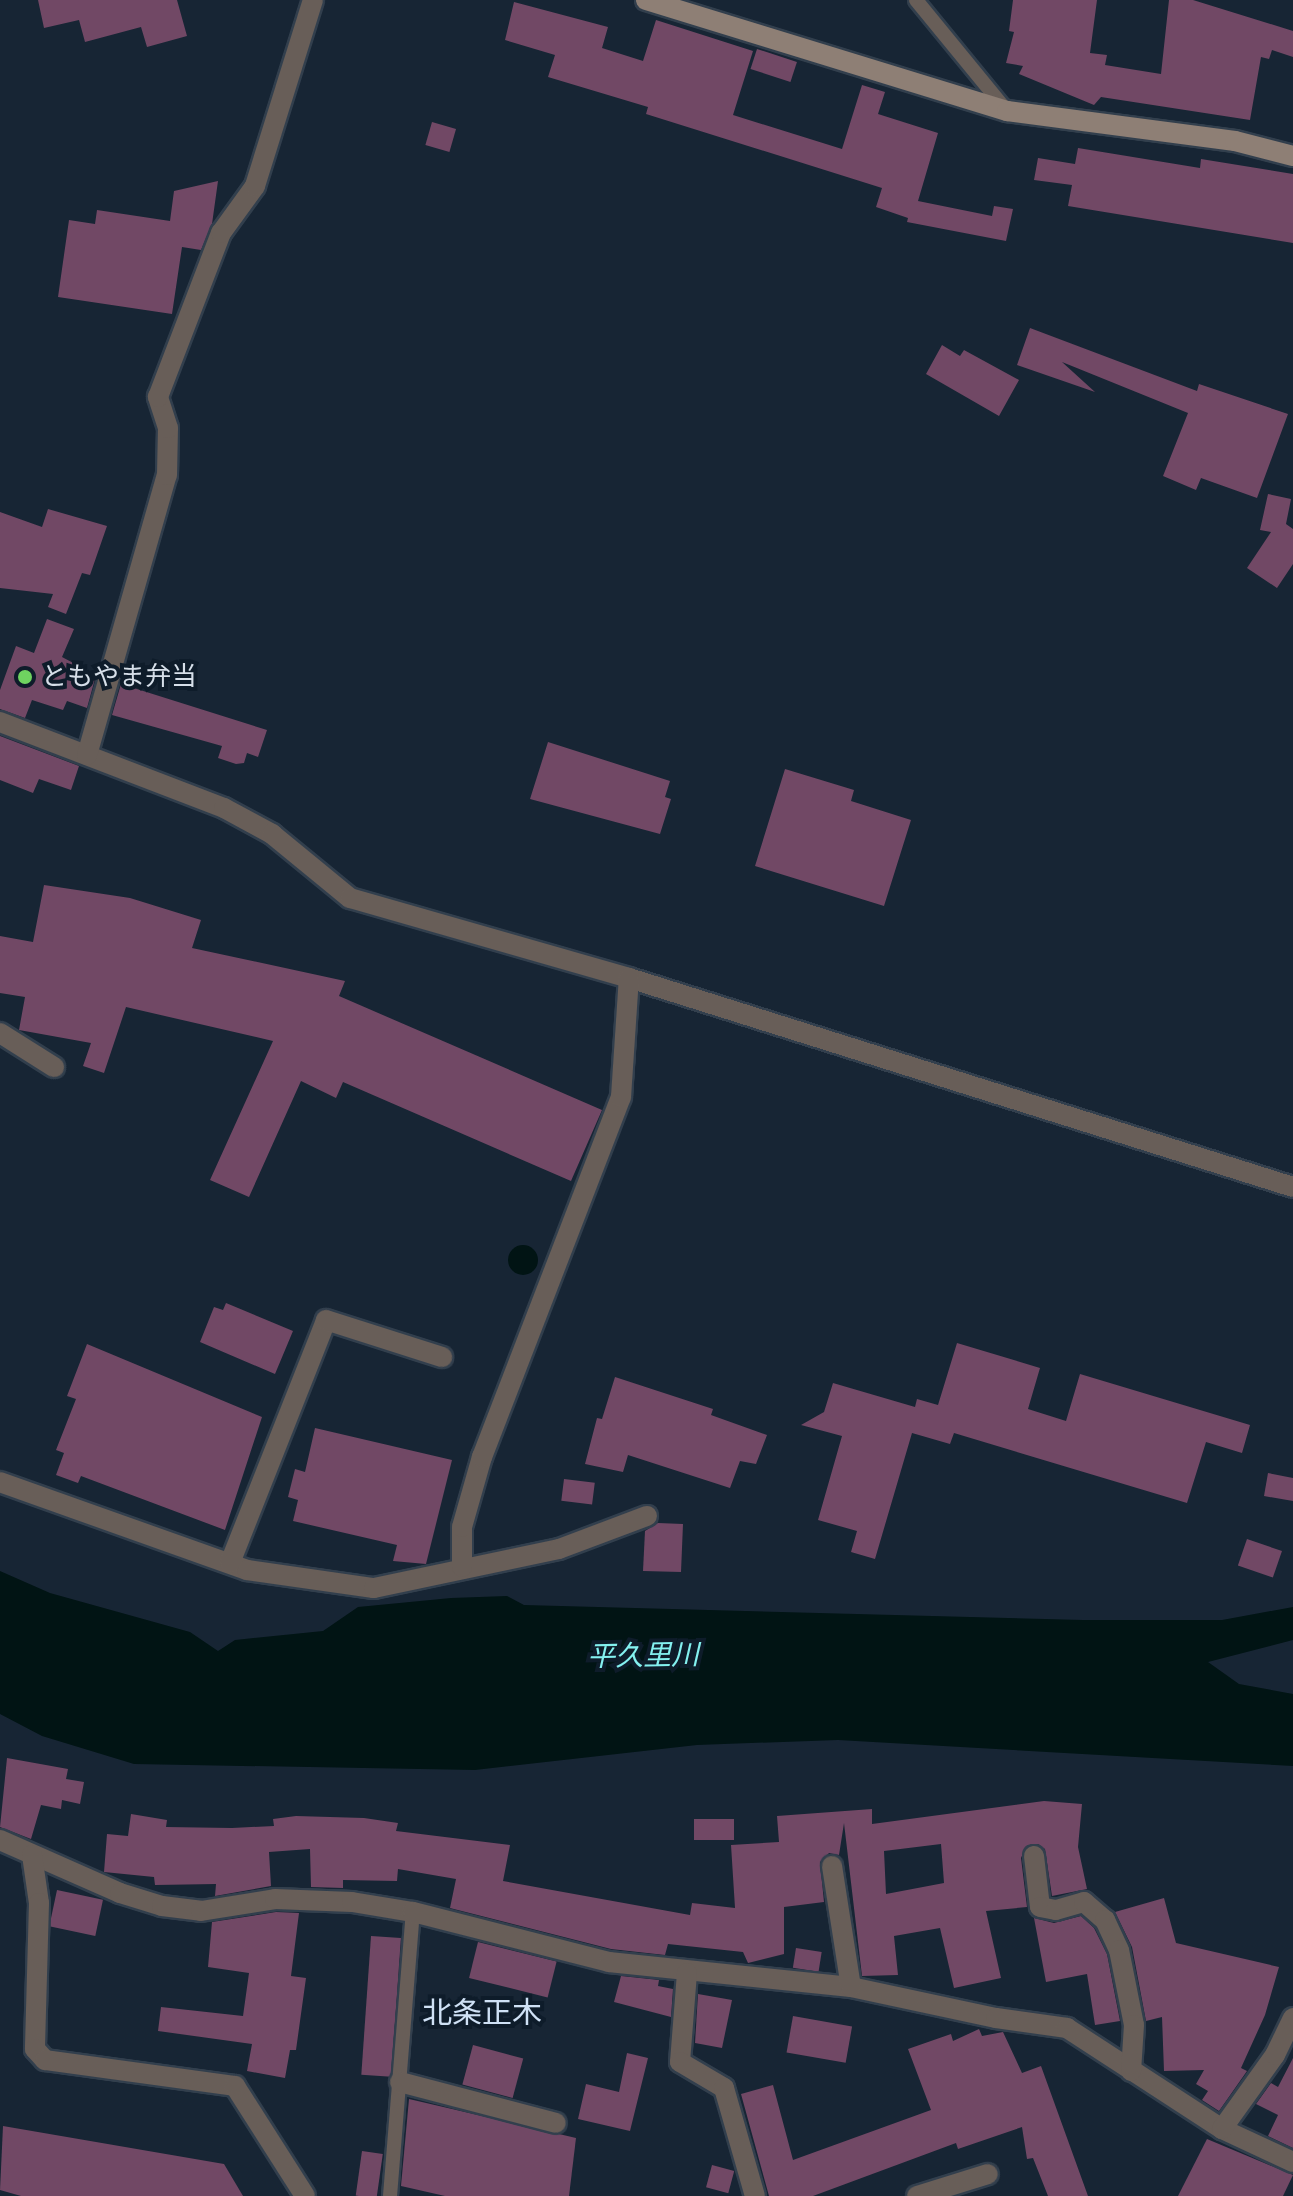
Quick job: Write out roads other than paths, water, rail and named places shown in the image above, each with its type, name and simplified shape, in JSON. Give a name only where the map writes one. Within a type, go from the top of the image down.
[{"type":"street","points":[[87,755],[167,475],[168,428],[158,397],[221,233],[255,186],[313,0]]},
{"type":"street","points":[[646,0],[1007,111],[1235,141],[1293,156]]},
{"type":"street","points":[[0,722],[236,814],[272,834],[350,898],[629,978],[1293,1187]]},
{"type":"street","points":[[462,1567],[462,1527],[482,1457],[621,1097],[629,978]]},
{"type":"street","points":[[0,1033],[54,1067]]},
{"type":"street","points":[[230,1563],[326,1320],[442,1357]]},
{"type":"street","points":[[0,1482],[230,1563],[320,1584],[374,1588],[559,1549],[647,1516]]},
{"type":"street","points":[[0,1840],[162,1906],[201,1911],[275,1899],[352,1902],[413,1912],[609,1962],[687,1973],[851,1987],[996,2018],[1067,2028],[1222,2129],[1293,2162]]},
{"type":"street","points":[[32,1855],[39,1903],[35,2049],[45,2060],[235,2086],[305,2196]]},
{"type":"street","points":[[1034,1856],[1040,1907],[1056,1910],[1084,1902],[1105,1920],[1114,1940],[1134,2025],[1131,2071]]},
{"type":"street","points":[[832,1866],[851,1987]]},
{"type":"street","points":[[687,1973],[680,2062],[724,2088],[755,2196]]},
{"type":"street","points":[[1222,2129],[1275,2055],[1293,2018]]},
{"type":"street","points":[[400,2082],[556,2123]]},
{"type":"street","points":[[917,2196],[988,2174]]},
{"type":"lane","points":[[916,0],[1007,111]]},
{"type":"lane","points":[[390,2196],[413,1912]]},
{"type":"water","points":[[523,1245],[533,1250],[538,1260],[533,1270],[523,1275],[513,1270],[508,1260],[513,1250]]},
{"type":"water","name":"平久里川","points":[[0,1571],[50,1593],[190,1632],[218,1651],[235,1640],[323,1631],[358,1607],[451,1598],[507,1596],[524,1605],[1083,1620],[1222,1620],[1293,1607],[1293,1640],[1208,1662],[1239,1684],[1293,1694],[1293,1766],[838,1740],[697,1745],[475,1770],[134,1764],[42,1736],[0,1714]]},
{"type":"place","name":"ともやま弁当","points":[[25,677]]},
{"type":"district","name":"北条正木","points":[[482,2013]]}]
